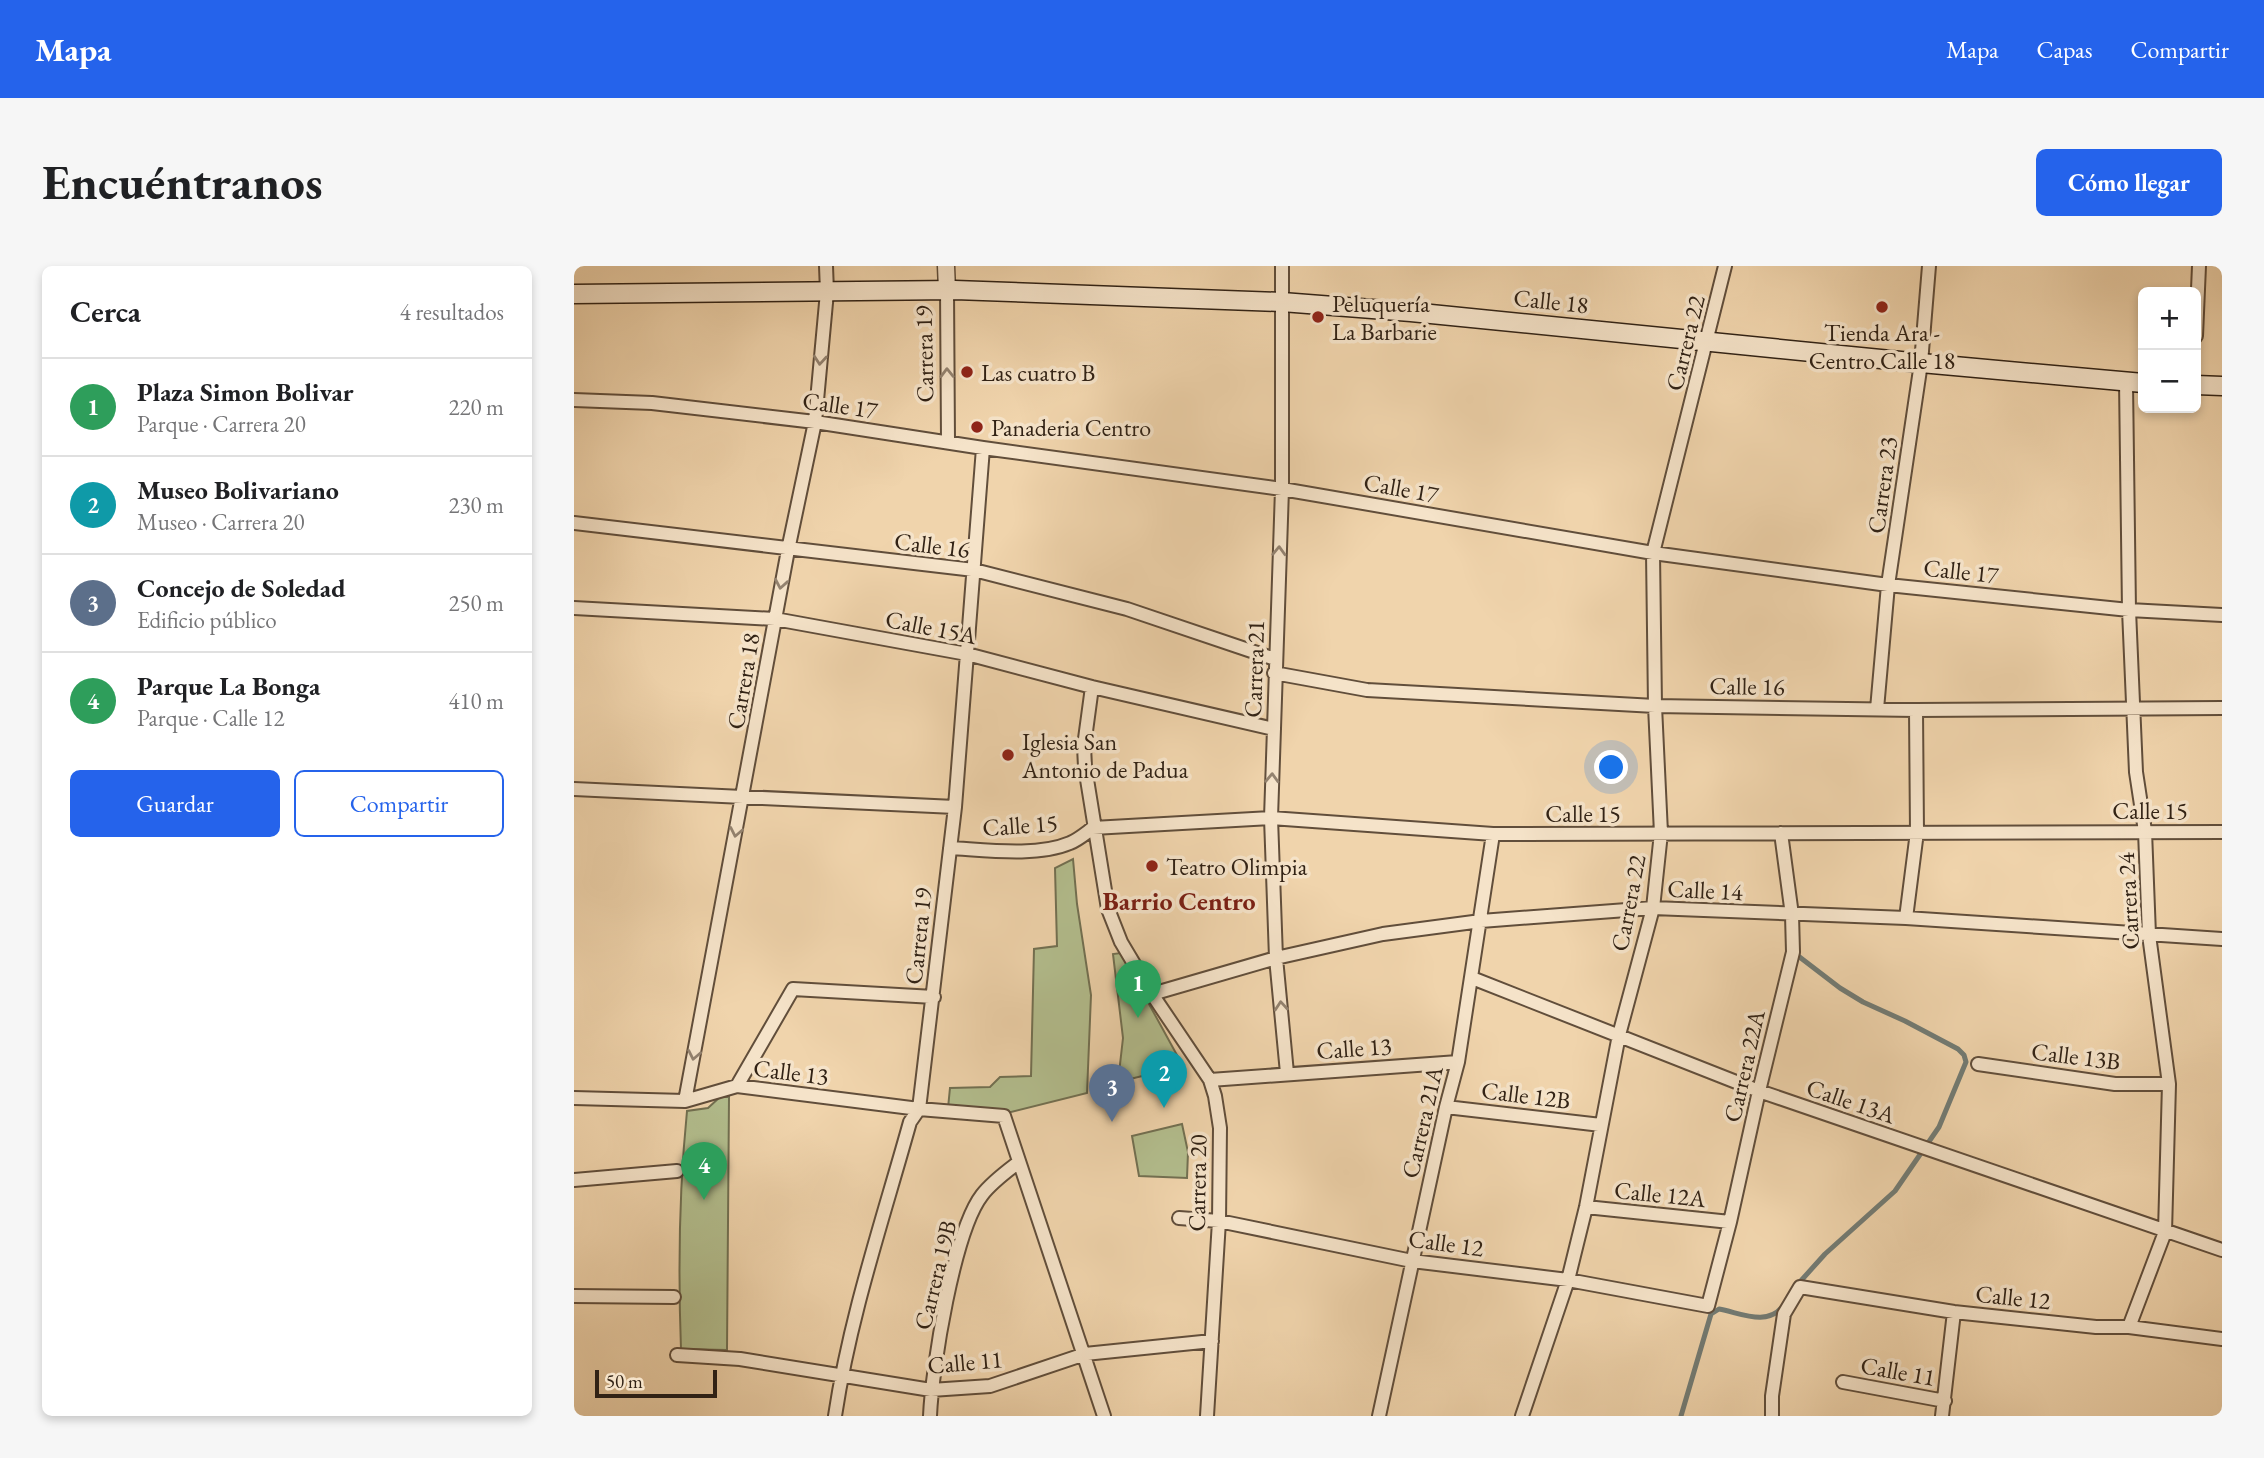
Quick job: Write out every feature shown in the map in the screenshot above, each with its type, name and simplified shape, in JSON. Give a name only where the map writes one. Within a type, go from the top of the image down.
[{"type":"main road","name":"Calle 18","points":[[574,294],[947,290],[1282,302],[2135,382]]},
{"type":"main road","points":[[2201,385],[2222,386]]},
{"type":"street","name":"Carrera 18","points":[[685,1101],[788,550],[815,422],[827,292],[826,266]]},
{"type":"street","name":"Carrera 19","points":[[946,266],[948,441]]},
{"type":"street","name":"Carrera 21","points":[[1282,266],[1282,489],[1271,818],[1276,958],[1287,1073]]},
{"type":"street","name":"Carrera 22","points":[[1522,1416],[1568,1280],[1586,1207],[1619,1035],[1653,908],[1661,833],[1655,706],[1653,553],[1726,266]]},
{"type":"street","name":"Carrera 23","points":[[1877,709],[1888,584],[1921,363],[1929,266]]},
{"type":"street","points":[[2198,287],[2199,266]]},
{"type":"street","name":"Carrera 24","points":[[2129,1327],[2165,1232],[2169,1084],[2149,935],[2145,831],[2136,772],[2129,610],[2135,382]]},
{"type":"street","name":"Calle 17","points":[[574,400],[652,403],[815,422],[1282,489],[1653,553],[1888,584],[2129,610],[2222,615]]},
{"type":"street","name":"Carrera 19","points":[[835,1416],[841,1374],[910,1122],[919,1109],[955,807],[983,448]]},
{"type":"street","name":"Calle 16","points":[[574,523],[974,570],[1127,609],[1275,659]]},
{"type":"street","name":"Calle 15A","points":[[574,608],[775,620],[967,654],[1092,687],[1273,729]]},
{"type":"street","name":"Calle 16","points":[[1274,673],[1367,690],[1655,706],[1877,709],[2222,708]]},
{"type":"street","name":"Carrera 20","points":[[1092,687],[1084,757],[1093,828],[1108,909],[1121,942],[1152,994],[1210,1080],[1220,1128],[1219,1221],[1207,1416]]},
{"type":"street","points":[[1906,918],[1916,832],[1916,709]]},
{"type":"street","name":"Calle 15","points":[[574,789],[955,807]]},
{"type":"street","name":"Calle 15","points":[[950,848],[1021,851],[1048,849],[1072,842],[1093,828],[1271,818],[1493,834],[2222,832]]},
{"type":"street","name":"Carrera 22A","points":[[1707,1306],[1730,1222],[1793,952],[1792,915],[1781,833]]},
{"type":"street","name":"Carrera 21A","points":[[1379,1416],[1458,1062],[1493,834]]},
{"type":"street","name":"Calle 14","points":[[1152,994],[1276,958],[1383,934],[1481,921],[1653,908],[1906,918],[2222,939]]},
{"type":"street","name":"Calle 13A","points":[[1472,978],[1759,1091],[2222,1250]]},
{"type":"street","points":[[737,1086],[793,989],[934,997]]},
{"type":"street","name":"Calle 13","points":[[1210,1080],[1458,1062]]},
{"type":"street","name":"Calle 13B","points":[[1978,1064],[2115,1084],[2169,1084]]},
{"type":"street","name":"Calle 13","points":[[574,1098],[685,1101],[737,1086],[919,1109],[1003,1116],[1018,1162]]},
{"type":"street","name":"Calle 12B","points":[[1446,1107],[1601,1125]]},
{"type":"street","points":[[1018,1162],[1104,1416]]},
{"type":"street","name":"Carrera 19B","points":[[930,1416],[931,1390],[957,1255],[971,1213],[982,1195],[1018,1162]]},
{"type":"street","points":[[574,1180],[677,1171]]},
{"type":"street","name":"Calle 12A","points":[[1586,1207],[1730,1222]]},
{"type":"street","name":"Calle 12","points":[[1179,1218],[1219,1221],[1412,1261],[1568,1280],[1707,1306]]},
{"type":"street","name":"Calle 12","points":[[1772,1416],[1772,1396],[1784,1314],[1800,1287],[1954,1312],[2096,1327],[2129,1327],[2222,1339]]},
{"type":"street","points":[[574,1296],[674,1297]]},
{"type":"street","points":[[1942,1416],[1954,1312]]},
{"type":"street","name":"Calle 11","points":[[677,1355],[724,1357],[931,1390],[989,1386],[1085,1354],[1212,1341]]},
{"type":"street","name":"Calle 11","points":[[1843,1382],[1945,1401]]},
{"type":"green space","points":[[1073,859],[1091,995],[1087,1093],[1007,1113],[948,1108],[950,1088],[990,1087],[1000,1077],[1031,1076],[1034,949],[1057,946],[1055,868]]},
{"type":"green space","points":[[1121,953],[1183,1066],[1118,1082],[1123,1038],[1113,954]]},
{"type":"green space","points":[[720,1097],[729,1097],[727,1350],[681,1349],[680,1230],[687,1111],[708,1108]]},
{"type":"green space","points":[[1182,1124],[1188,1152],[1187,1178],[1139,1176],[1132,1136]]},
{"type":"waterway","points":[[1793,952],[1863,1002],[1958,1049],[1966,1062],[1939,1127],[1895,1191],[1825,1254],[1798,1284]]},
{"type":"waterway","points":[[1681,1416],[1711,1314],[1719,1309],[1762,1317],[1777,1312],[1783,1306]]},
{"type":"place","name":"Tienda Ara - Centro Calle 18","points":[[1882,307]]},
{"type":"place","name":"Peluquería La Barbarie","points":[[1318,317]]},
{"type":"place","name":"Las cuatro B","points":[[967,372]]},
{"type":"place","name":"Panaderia Centro","points":[[977,427]]},
{"type":"place","name":"Iglesia San Antonio de Padua","points":[[1008,755]]},
{"type":"place","name":"Teatro Olimpia","points":[[1152,866]]},
{"type":"place","name":"Plaza Simon Bolivar","points":[[1138,1018]]},
{"type":"place","name":"Museo Bolivariano","points":[[1164,1108]]},
{"type":"place","name":"Concejo de Soledad","points":[[1112,1122]]},
{"type":"place","name":"Parque La Bonga","points":[[704,1200]]},
{"type":"district","name":"Barrio Centro","points":[[1179,901]]}]
